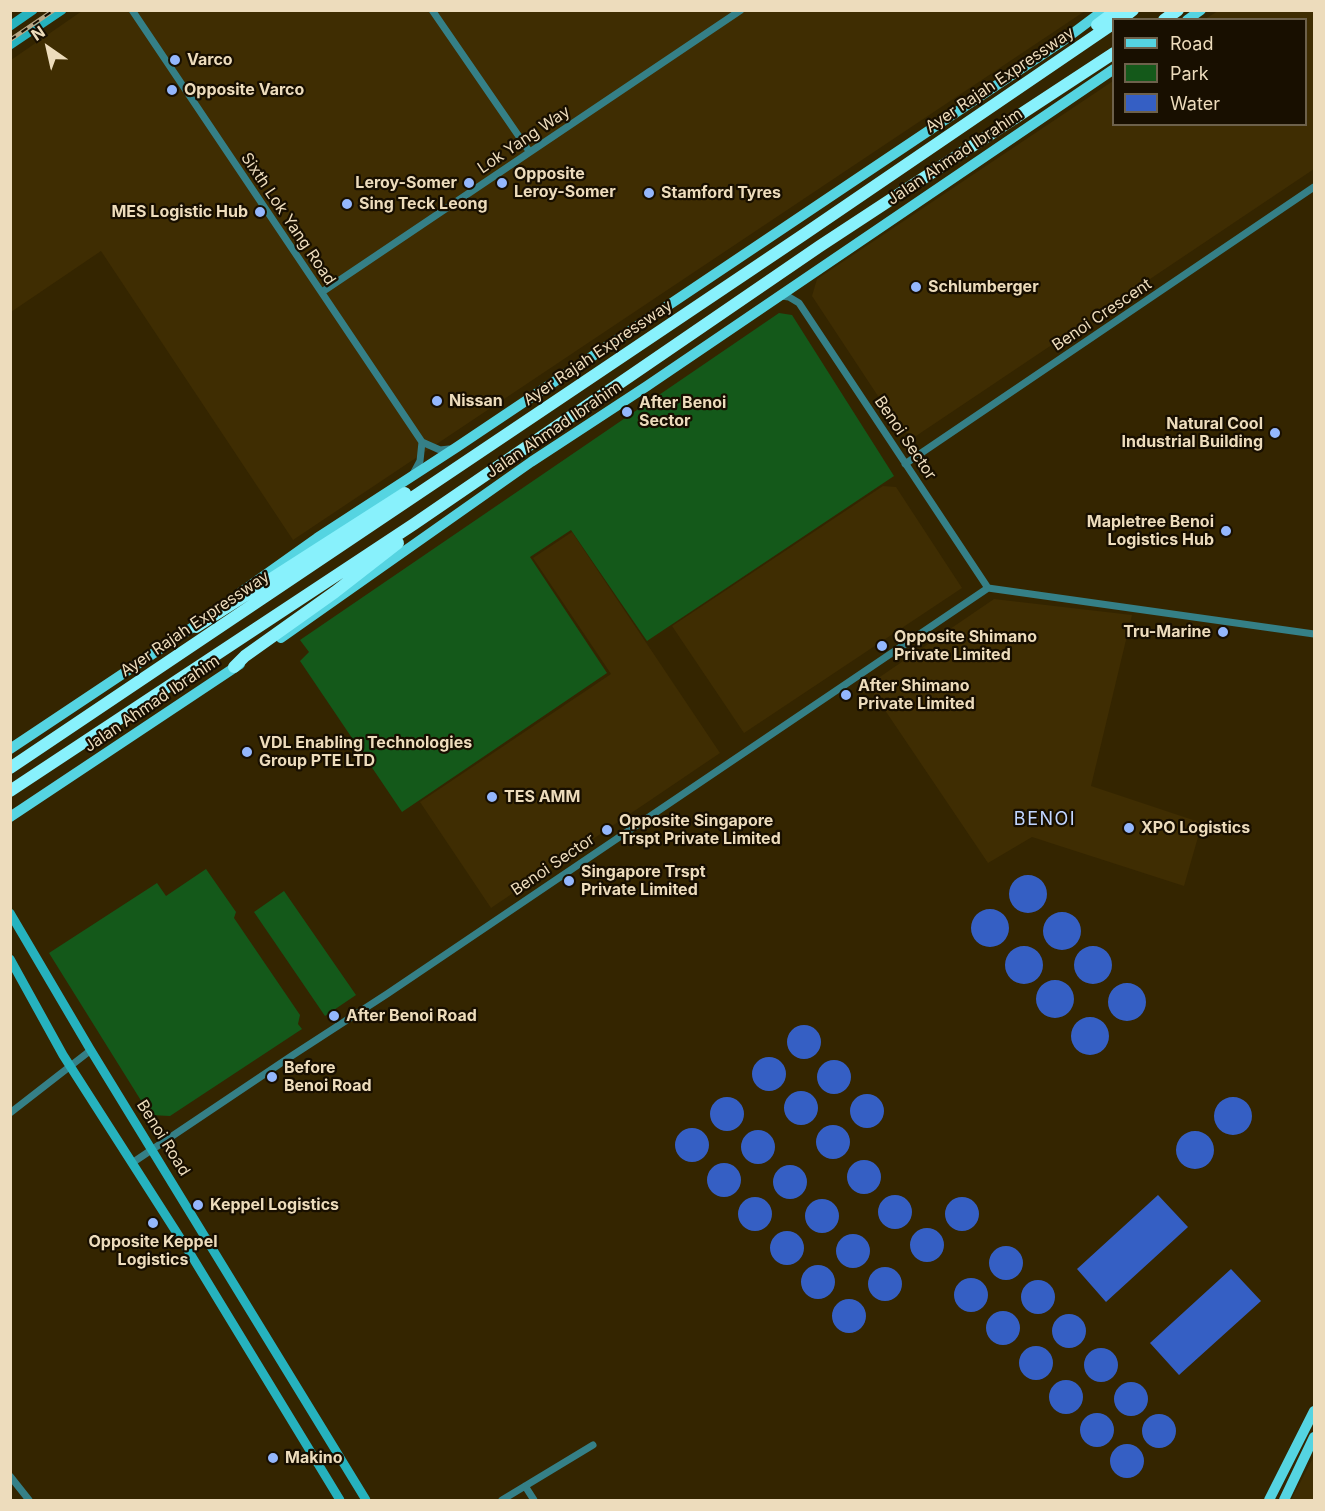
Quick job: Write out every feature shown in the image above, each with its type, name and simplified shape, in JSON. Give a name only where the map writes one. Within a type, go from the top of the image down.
[{"type":"highway","points":[[1076,48],[1082,38],[1117,10]]},
{"type":"highway","name":"Ayer Rajah Expressway","points":[[10,768],[812,229],[1112,24]]},
{"type":"highway","points":[[10,791],[414,524],[800,260],[1112,54]]},
{"type":"highway","points":[[196,627],[415,487],[477,454]]},
{"type":"highway","points":[[234,667],[254,649],[371,565],[407,535],[414,524]]},
{"type":"main road","points":[[10,26],[33,10]]},
{"type":"main road","points":[[10,45],[62,10]]},
{"type":"main road","points":[[10,749],[196,627],[210,613],[317,538],[457,447],[1064,40],[1104,10]]},
{"type":"main road","name":"Jalan Ahmad Ibrahim","points":[[11,817],[359,584],[531,462],[647,386],[1112,70]]},
{"type":"main road","name":"Benoi Road","points":[[10,913],[366,1500]]},
{"type":"main road","points":[[10,959],[70,1066],[191,1255],[340,1500]]},
{"type":"main road","points":[[1269,1500],[1314,1411]]},
{"type":"main road","points":[[1284,1500],[1314,1437]]},
{"type":"street","name":"Sixth Lok Yang Road","points":[[132,10],[422,442]]},
{"type":"street","points":[[432,10],[529,152]]},
{"type":"street","name":"Lok Yang Way","points":[[322,292],[741,10]]},
{"type":"street","name":"Benoi Crescent","points":[[905,464],[1314,187]]},
{"type":"street","points":[[799,303],[798,291],[801,281]]},
{"type":"street","points":[[778,296],[789,297],[799,303]]},
{"type":"street","name":"Benoi Sector","points":[[132,1163],[387,994],[988,588],[799,303]]},
{"type":"street","points":[[411,477],[420,461],[422,442],[440,450],[457,447]]},
{"type":"street","points":[[988,588],[1314,634]]},
{"type":"street","points":[[10,1113],[91,1050]]},
{"type":"street","points":[[502,1500],[593,1445]]},
{"type":"street","points":[[10,1476],[29,1500]]},
{"type":"street","points":[[525,1486],[534,1500]]},
{"type":"shaded area","points":[[82,11],[1085,11],[293,540],[101,251],[11,312],[11,60]]},
{"type":"shaded area","points":[[1218,11],[1314,11],[1314,169],[916,436],[901,431],[812,296],[817,279],[1112,82],[1112,126],[1307,126],[1307,18],[1207,18]]},
{"type":"shaded area","points":[[883,486],[896,487],[962,588],[744,733],[672,626]]},
{"type":"shaded area","points":[[572,532],[720,753],[491,908],[420,802],[611,674],[533,558]]},
{"type":"shaded area","points":[[994,599],[1132,615],[1091,786],[1202,823],[1184,886],[1032,837],[988,863],[868,685]]},
{"type":"shaded area","points":[[1314,1456],[1314,1500],[1291,1500]]},
{"type":"green space","points":[[779,313],[792,315],[894,476],[647,641],[571,530],[530,557],[607,673],[402,812],[300,661],[309,652],[300,640]]},
{"type":"green space","points":[[206,869],[236,912],[234,918],[300,1015],[298,1024],[302,1029],[170,1116],[150,1115],[49,953],[157,883],[166,896]]},
{"type":"green space","points":[[284,891],[356,995],[325,1016],[254,912]]},
{"type":"water","points":[[1028,875],[1042,880],[1047,894],[1042,908],[1028,913],[1014,908],[1009,894],[1014,880]]},
{"type":"water","points":[[990,909],[1004,914],[1009,928],[1004,942],[990,947],[976,942],[971,928],[976,914]]},
{"type":"water","points":[[1062,912],[1076,917],[1081,931],[1076,945],[1062,950],[1048,945],[1043,931],[1048,917]]},
{"type":"water","points":[[1024,946],[1038,951],[1043,965],[1038,979],[1024,984],[1010,979],[1005,965],[1010,951]]},
{"type":"water","points":[[1093,946],[1107,951],[1112,965],[1107,979],[1093,984],[1079,979],[1074,965],[1079,951]]},
{"type":"water","points":[[1055,980],[1069,985],[1074,999],[1069,1013],[1055,1018],[1041,1013],[1036,999],[1041,985]]},
{"type":"water","points":[[1127,983],[1141,988],[1146,1002],[1141,1016],[1127,1021],[1113,1016],[1108,1002],[1113,988]]},
{"type":"water","points":[[1090,1017],[1104,1022],[1109,1036],[1104,1050],[1090,1055],[1076,1050],[1071,1036],[1076,1022]]},
{"type":"water","points":[[804,1025],[816,1030],[821,1042],[816,1054],[804,1059],[792,1054],[787,1042],[792,1030]]},
{"type":"water","points":[[769,1057],[781,1062],[786,1074],[781,1086],[769,1091],[757,1086],[752,1074],[757,1062]]},
{"type":"water","points":[[834,1060],[846,1065],[851,1077],[846,1089],[834,1094],[822,1089],[817,1077],[822,1065]]},
{"type":"water","points":[[801,1091],[813,1096],[818,1108],[813,1120],[801,1125],[789,1120],[784,1108],[789,1096]]},
{"type":"water","points":[[867,1094],[879,1099],[884,1111],[879,1123],[867,1128],[855,1123],[850,1111],[855,1099]]},
{"type":"water","points":[[727,1097],[739,1102],[744,1114],[739,1126],[727,1131],[715,1126],[710,1114],[715,1102]]},
{"type":"water","points":[[1233,1097],[1247,1102],[1252,1116],[1247,1130],[1233,1135],[1219,1130],[1214,1116],[1219,1102]]},
{"type":"water","points":[[833,1125],[845,1130],[850,1142],[845,1154],[833,1159],[821,1154],[816,1142],[821,1130]]},
{"type":"water","points":[[692,1128],[704,1133],[709,1145],[704,1157],[692,1162],[680,1157],[675,1145],[680,1133]]},
{"type":"water","points":[[758,1130],[770,1135],[775,1147],[770,1159],[758,1164],[746,1159],[741,1147],[746,1135]]},
{"type":"water","points":[[1195,1131],[1209,1136],[1214,1150],[1209,1164],[1195,1169],[1181,1164],[1176,1150],[1181,1136]]},
{"type":"water","points":[[864,1160],[876,1165],[881,1177],[876,1189],[864,1194],[852,1189],[847,1177],[852,1165]]},
{"type":"water","points":[[724,1163],[736,1168],[741,1180],[736,1192],[724,1197],[712,1192],[707,1180],[712,1168]]},
{"type":"water","points":[[790,1165],[802,1170],[807,1182],[802,1194],[790,1199],[778,1194],[773,1182],[778,1170]]},
{"type":"water","points":[[895,1195],[907,1200],[912,1212],[907,1224],[895,1229],[883,1224],[878,1212],[883,1200]]},
{"type":"water","points":[[1158,1195],[1188,1227],[1106,1302],[1077,1269]]},
{"type":"water","points":[[755,1197],[767,1202],[772,1214],[767,1226],[755,1231],[743,1226],[738,1214],[743,1202]]},
{"type":"water","points":[[962,1197],[974,1202],[979,1214],[974,1226],[962,1231],[950,1226],[945,1214],[950,1202]]},
{"type":"water","points":[[822,1199],[834,1204],[839,1216],[834,1228],[822,1233],[810,1228],[805,1216],[810,1204]]},
{"type":"water","points":[[927,1228],[939,1233],[944,1245],[939,1257],[927,1262],[915,1257],[910,1245],[915,1233]]},
{"type":"water","points":[[787,1231],[799,1236],[804,1248],[799,1260],[787,1265],[775,1260],[770,1248],[775,1236]]},
{"type":"water","points":[[853,1234],[865,1239],[870,1251],[865,1263],[853,1268],[841,1263],[836,1251],[841,1239]]},
{"type":"water","points":[[1006,1246],[1018,1251],[1023,1263],[1018,1275],[1006,1280],[994,1275],[989,1263],[994,1251]]},
{"type":"water","points":[[818,1265],[830,1270],[835,1282],[830,1294],[818,1299],[806,1294],[801,1282],[806,1270]]},
{"type":"water","points":[[885,1267],[897,1272],[902,1284],[897,1296],[885,1301],[873,1296],[868,1284],[873,1272]]},
{"type":"water","points":[[1231,1269],[1261,1301],[1179,1375],[1150,1343]]},
{"type":"water","points":[[971,1278],[983,1283],[988,1295],[983,1307],[971,1312],[959,1307],[954,1295],[959,1283]]},
{"type":"water","points":[[1038,1280],[1050,1285],[1055,1297],[1050,1309],[1038,1314],[1026,1309],[1021,1297],[1026,1285]]},
{"type":"water","points":[[849,1299],[861,1304],[866,1316],[861,1328],[849,1333],[837,1328],[832,1316],[837,1304]]},
{"type":"water","points":[[1003,1311],[1015,1316],[1020,1328],[1015,1340],[1003,1345],[991,1340],[986,1328],[991,1316]]},
{"type":"water","points":[[1069,1314],[1081,1319],[1086,1331],[1081,1343],[1069,1348],[1057,1343],[1052,1331],[1057,1319]]},
{"type":"water","points":[[1036,1346],[1048,1351],[1053,1363],[1048,1375],[1036,1380],[1024,1375],[1019,1363],[1024,1351]]},
{"type":"water","points":[[1101,1348],[1113,1353],[1118,1365],[1113,1377],[1101,1382],[1089,1377],[1084,1365],[1089,1353]]},
{"type":"water","points":[[1066,1380],[1078,1385],[1083,1397],[1078,1409],[1066,1414],[1054,1409],[1049,1397],[1054,1385]]},
{"type":"water","points":[[1131,1382],[1143,1387],[1148,1399],[1143,1411],[1131,1416],[1119,1411],[1114,1399],[1119,1387]]},
{"type":"water","points":[[1097,1413],[1109,1418],[1114,1430],[1109,1442],[1097,1447],[1085,1442],[1080,1430],[1085,1418]]},
{"type":"water","points":[[1159,1414],[1171,1419],[1176,1431],[1171,1443],[1159,1448],[1147,1443],[1142,1431],[1147,1419]]},
{"type":"water","points":[[1127,1444],[1139,1449],[1144,1461],[1139,1473],[1127,1478],[1115,1473],[1110,1461],[1115,1449]]},
{"type":"railway","points":[[10,40],[54,10]]},
{"type":"place","name":"Varco","points":[[175,60]]},
{"type":"place","name":"Opposite Varco","points":[[172,90]]},
{"type":"place","name":"Leroy-Somer","points":[[469,183]]},
{"type":"place","name":"Opposite Leroy-Somer","points":[[502,183]]},
{"type":"place","name":"Stamford Tyres","points":[[649,193]]},
{"type":"place","name":"Sing Teck Leong","points":[[347,204]]},
{"type":"place","name":"MES Logistic Hub","points":[[260,212]]},
{"type":"place","name":"Schlumberger","points":[[916,287]]},
{"type":"place","name":"Nissan","points":[[437,401]]},
{"type":"place","name":"After Benoi Sector","points":[[627,412]]},
{"type":"place","name":"Natural Cool Industrial Building","points":[[1275,433]]},
{"type":"place","name":"Mapletree Benoi Logistics Hub","points":[[1226,531]]},
{"type":"place","name":"Tru-Marine","points":[[1223,632]]},
{"type":"place","name":"Opposite Shimano Private Limited","points":[[882,646]]},
{"type":"place","name":"After Shimano Private Limited","points":[[846,695]]},
{"type":"place","name":"VDL Enabling Technologies Group PTE LTD","points":[[247,752]]},
{"type":"place","name":"TES AMM","points":[[492,797]]},
{"type":"place","name":"XPO Logistics","points":[[1129,828]]},
{"type":"place","name":"Opposite Singapore Trspt Private Limited","points":[[607,830]]},
{"type":"place","name":"Singapore Trspt Private Limited","points":[[569,881]]},
{"type":"place","name":"After Benoi Road","points":[[334,1016]]},
{"type":"place","name":"Before Benoi Road","points":[[272,1077]]},
{"type":"place","name":"Keppel Logistics","points":[[198,1205]]},
{"type":"place","name":"Opposite Keppel Logistics","points":[[153,1223]]},
{"type":"place","name":"Makino","points":[[273,1458]]},
{"type":"district","name":"BENOI","points":[[1045,820]]}]
